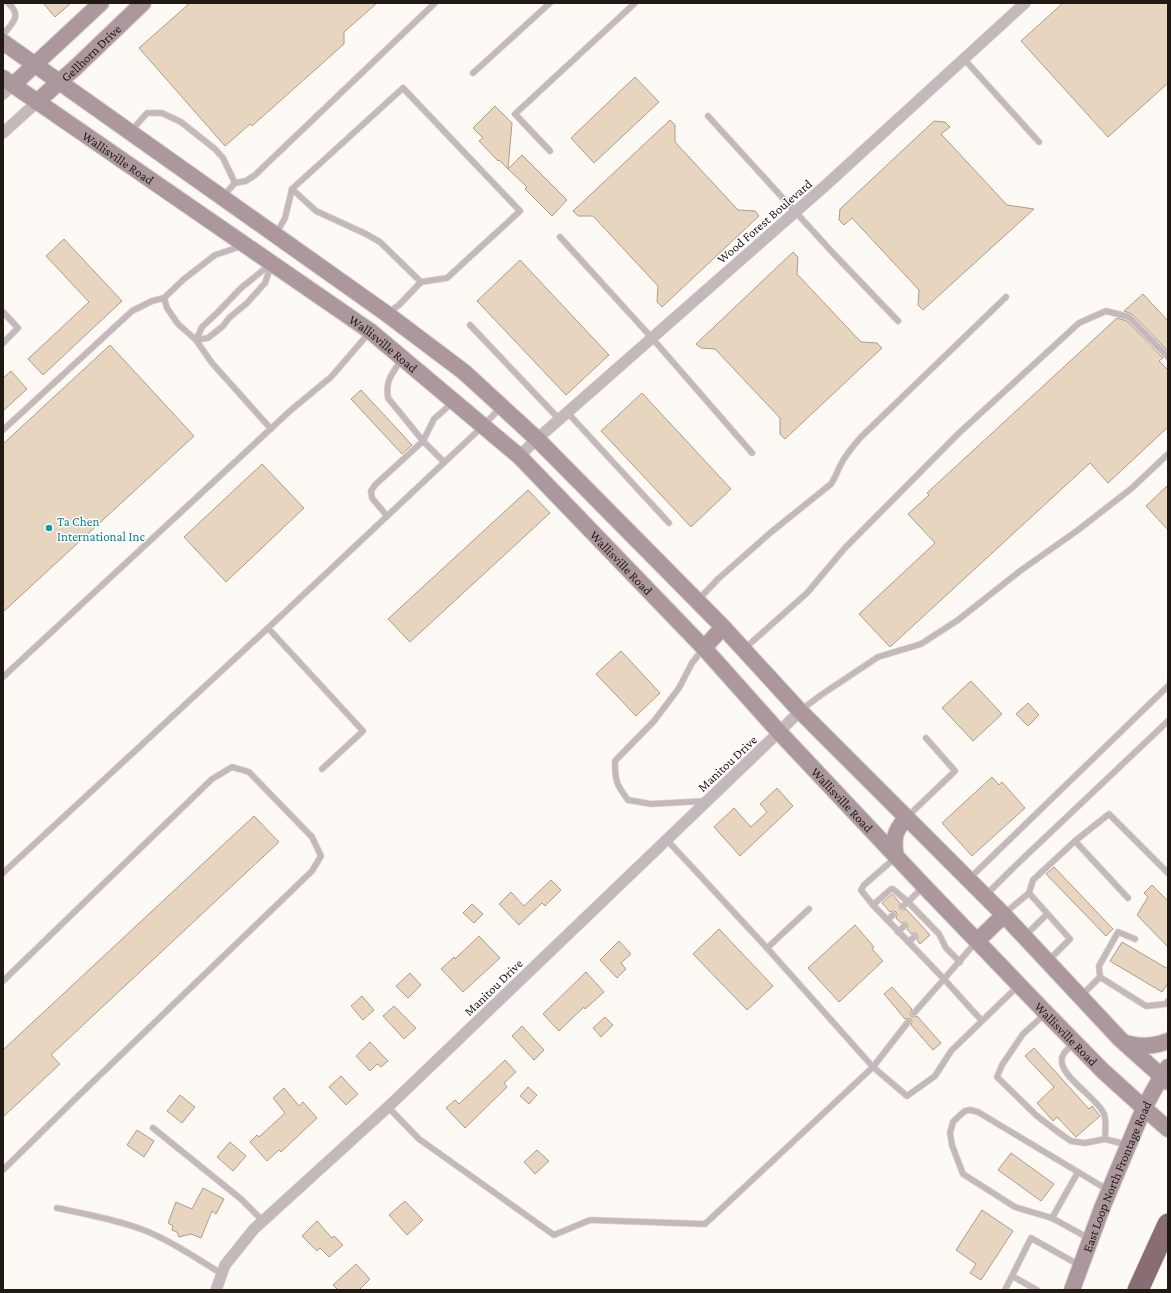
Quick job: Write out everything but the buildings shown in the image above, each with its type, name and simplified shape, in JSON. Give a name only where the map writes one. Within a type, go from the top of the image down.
[{"type":"highway","points":[[1138,1290],[1168,1224]]},
{"type":"main road","points":[[6,85],[34,64],[100,3]]},
{"type":"main road","name":"Gellhorn Drive","points":[[37,102],[143,3]]},
{"type":"main road","name":"Wallisville Road","points":[[3,42],[387,314],[464,372],[537,438],[723,627],[800,711],[1004,915],[1124,1043],[1166,1075]]},
{"type":"main road","name":"Wallisville Road","points":[[6,85],[37,102],[370,331],[519,456],[704,648],[779,732],[896,857],[1046,1013],[1103,1071],[1168,1129]]},
{"type":"main road","points":[[204,216],[222,197]]},
{"type":"main road","points":[[370,331],[387,314]]},
{"type":"main road","points":[[704,648],[723,627]]},
{"type":"main road","points":[[896,857],[894,843],[897,829],[906,818]]},
{"type":"main road","points":[[977,941],[1004,915]]},
{"type":"main road","points":[[1124,1043],[1145,1047],[1168,1042]]},
{"type":"main road","name":"East Loop North Frontage Road","points":[[1072,1290],[1090,1239],[1144,1108],[1166,1075]]},
{"type":"street","name":"Wood Forest Boulevard","points":[[519,456],[537,438],[796,211],[1025,3]]},
{"type":"street","points":[[3,133],[37,102]]},
{"type":"street","name":"Manitou Drive","points":[[216,1290],[226,1265],[254,1229],[388,1107],[800,711]]},
{"type":"lane","points":[[3,35],[16,18],[16,12],[8,3]]},
{"type":"lane","points":[[222,197],[235,183],[246,181],[255,175],[435,3]]},
{"type":"lane","points":[[473,73],[550,3]]},
{"type":"lane","points":[[550,151],[515,114],[635,3]]},
{"type":"lane","points":[[964,59],[1039,142]]},
{"type":"lane","points":[[276,235],[285,218],[292,189],[403,88],[520,211],[447,278],[421,282],[399,305],[387,314]]},
{"type":"lane","points":[[130,132],[147,113],[162,112],[181,122],[215,148],[223,158],[235,183]]},
{"type":"lane","points":[[708,116],[833,253],[898,321]]},
{"type":"lane","points":[[292,189],[316,211],[380,242],[421,282]]},
{"type":"lane","points":[[560,237],[652,338],[752,453]]},
{"type":"lane","points":[[3,430],[132,311],[152,301],[164,298],[184,279],[215,255],[245,245]]},
{"type":"lane","points":[[196,340],[208,338],[247,303],[265,283],[272,263]]},
{"type":"lane","points":[[196,340],[202,327],[242,288],[272,263]]},
{"type":"lane","points":[[697,601],[718,579],[831,484],[849,450],[861,437],[1006,297]]},
{"type":"lane","points":[[164,298],[168,308],[178,324],[196,340],[212,362],[271,429]]},
{"type":"lane","points":[[743,649],[807,593],[844,549],[959,434],[1078,323],[1106,311],[1129,317],[1168,357]]},
{"type":"lane","points":[[3,312],[18,328],[3,343]]},
{"type":"lane","points":[[470,324],[669,523]]},
{"type":"lane","points":[[3,677],[291,410],[331,377],[370,331]]},
{"type":"lane","points":[[402,358],[389,377],[386,390],[388,398],[423,441],[444,462]]},
{"type":"lane","points":[[387,516],[372,498],[371,491],[374,485],[423,441],[434,419],[454,401]]},
{"type":"lane","points":[[3,873],[268,628],[483,426],[501,407]]},
{"type":"lane","points":[[800,711],[821,695],[878,657],[921,644],[958,620],[1020,571],[1078,530],[1132,488],[1168,454]]},
{"type":"lane","points":[[268,628],[363,732],[322,769]]},
{"type":"lane","points":[[704,648],[692,663],[679,688],[654,721],[615,761],[615,774],[617,786],[628,800],[651,804],[707,800]]},
{"type":"lane","points":[[968,879],[1168,686]]},
{"type":"lane","points":[[985,896],[1012,868],[1168,721]]},
{"type":"lane","points":[[906,818],[955,771],[926,738]]},
{"type":"lane","points":[[3,981],[212,779],[232,767],[249,772],[312,837],[322,856],[312,871],[3,1170]]},
{"type":"lane","points":[[1004,915],[1029,893],[1033,880],[1075,841],[1109,814],[1168,873]]},
{"type":"lane","points":[[666,839],[767,948],[873,1067],[907,1096],[936,1076],[951,1050],[1019,985]]},
{"type":"lane","points":[[1075,841],[1128,898]]},
{"type":"lane","points":[[896,857],[862,887],[861,890],[863,894],[982,1021]]},
{"type":"lane","points":[[905,904],[924,886]]},
{"type":"lane","points":[[873,905],[891,889],[897,890],[905,904],[917,912],[939,934],[946,948],[960,962]]},
{"type":"lane","points":[[1029,893],[1070,939],[1047,962]]},
{"type":"lane","points":[[767,948],[809,909]]},
{"type":"lane","points":[[913,917],[917,912]]},
{"type":"lane","points":[[1024,937],[1047,914]]},
{"type":"lane","points":[[888,920],[893,915]]},
{"type":"lane","points":[[924,928],[928,923]]},
{"type":"lane","points":[[898,932],[904,926]]},
{"type":"lane","points":[[1100,977],[1099,966],[1118,932],[1135,938]]},
{"type":"lane","points":[[908,942],[914,937]]},
{"type":"lane","points":[[914,1012],[960,962],[977,941]]},
{"type":"lane","points":[[1080,997],[1100,977]]},
{"type":"lane","points":[[1100,977],[1146,1006],[1166,1004],[1168,1000]]},
{"type":"lane","points":[[1046,1013],[1023,1034],[1002,1065],[997,1077],[1037,1116],[1071,1140],[1085,1143],[1105,1139],[1128,1145]]},
{"type":"lane","points":[[388,1107],[419,1139],[554,1235],[590,1220],[705,1224],[873,1067],[908,1022]]},
{"type":"lane","points":[[1075,1042],[1064,1053],[1061,1060],[1063,1068],[1071,1078],[1099,1105],[1104,1114],[1105,1139]]},
{"type":"lane","points":[[1090,1239],[1052,1218],[1014,1207],[963,1174],[952,1145],[950,1133],[953,1122],[965,1111],[970,1110],[978,1112],[1109,1191]]},
{"type":"lane","points":[[153,1128],[242,1199],[263,1221]]},
{"type":"lane","points":[[1052,1218],[1078,1172]]},
{"type":"lane","points":[[57,1208],[106,1218],[141,1229],[168,1241],[222,1274]]},
{"type":"lane","points":[[1004,1290],[1031,1238],[1081,1266]]},
{"type":"lane","points":[[1012,1276],[1037,1290]]},
{"type":"place","name":"Ta Chen International Inc","points":[[49,528]]}]
